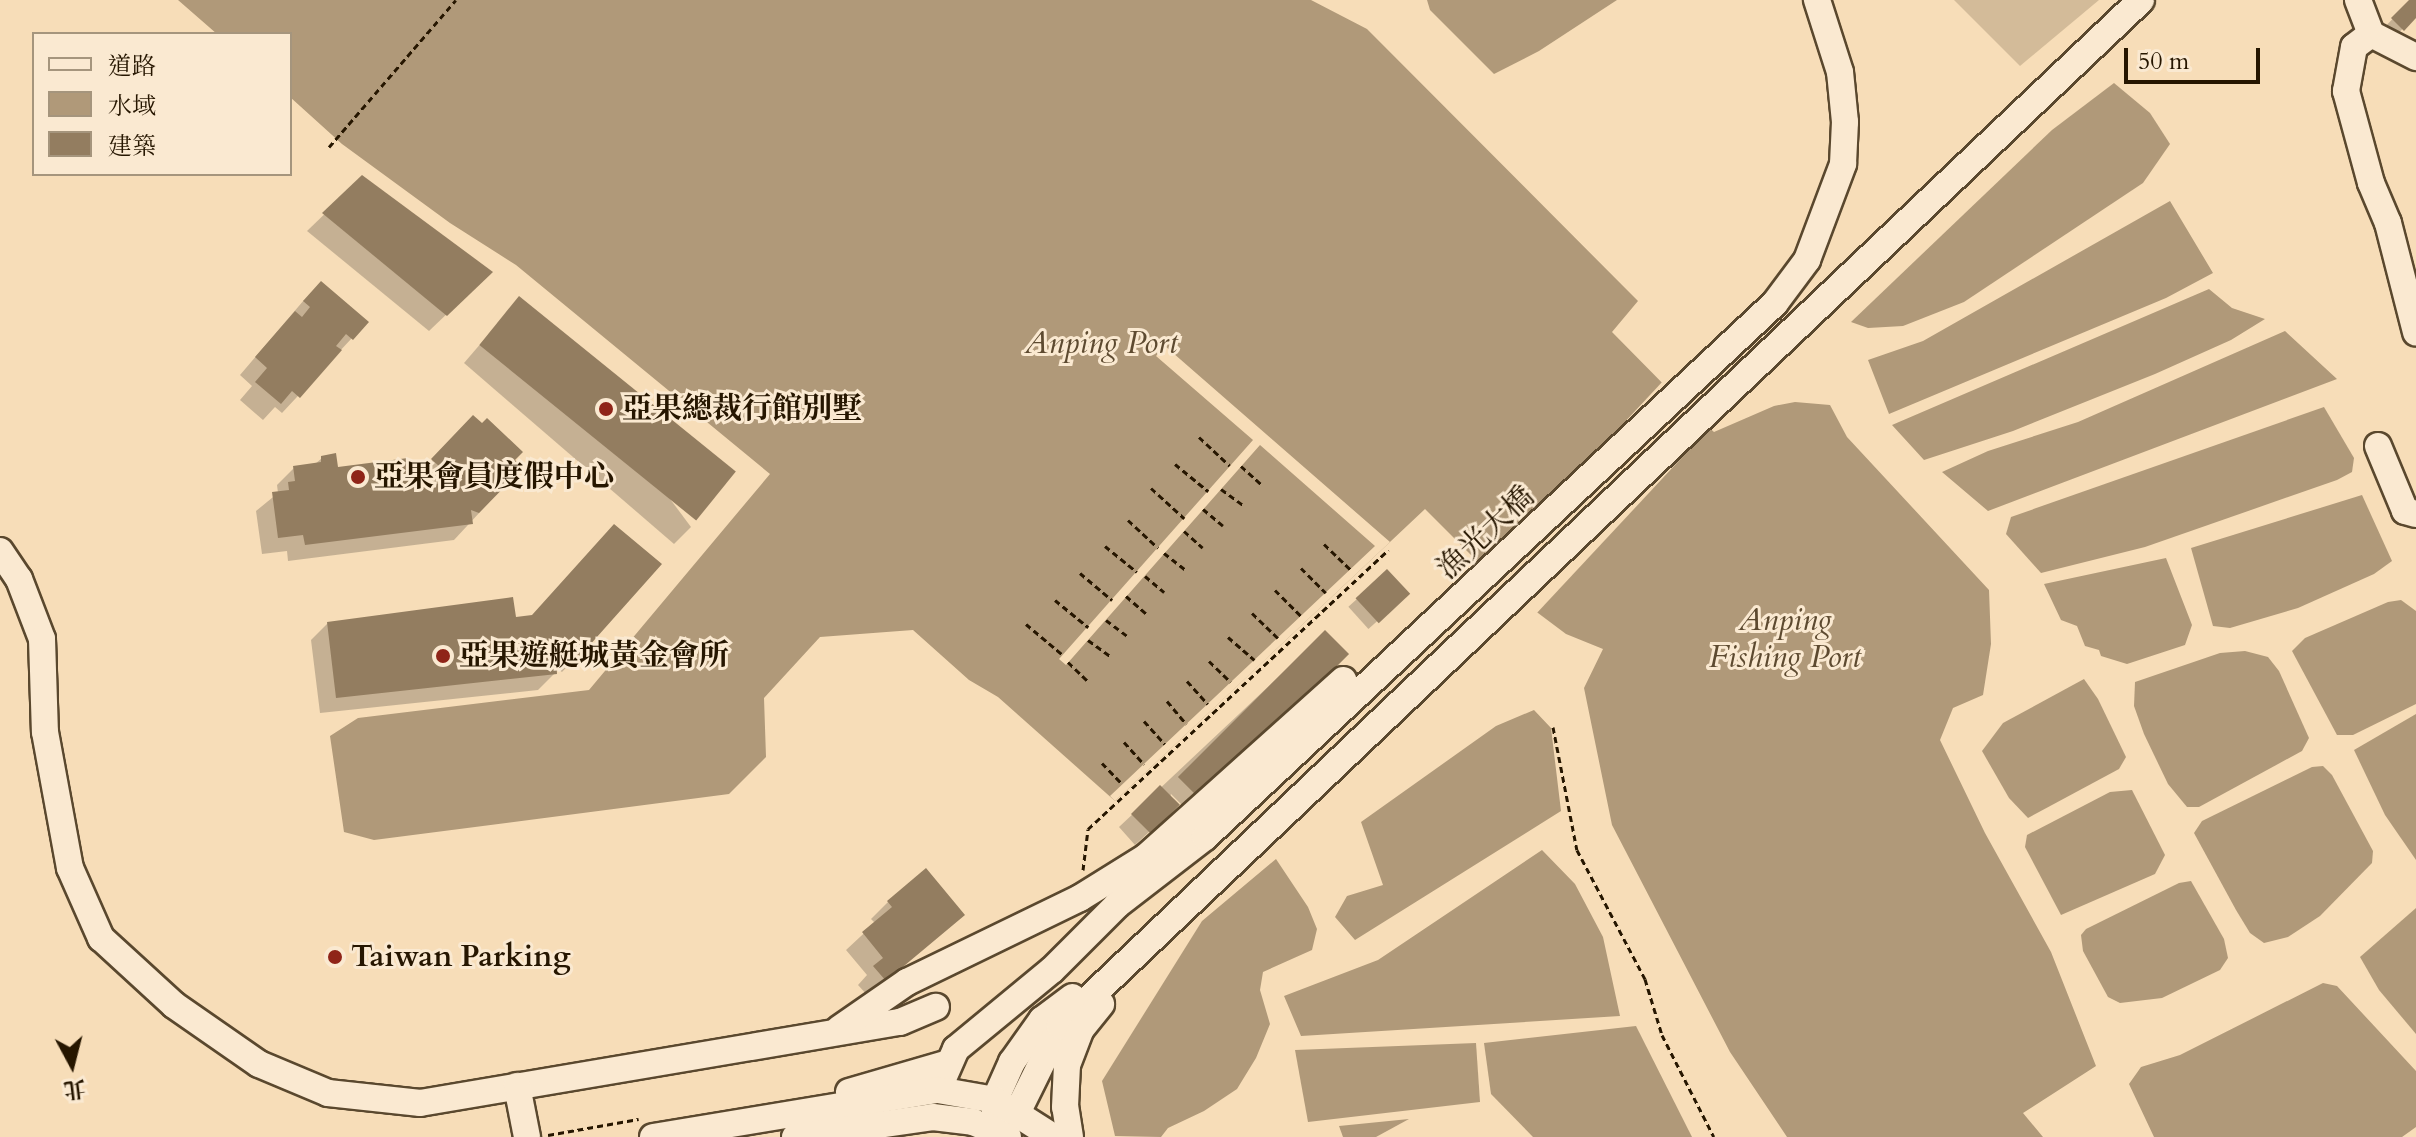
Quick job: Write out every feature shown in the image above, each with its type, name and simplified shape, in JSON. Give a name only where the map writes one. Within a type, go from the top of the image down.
[{"type":"street","name":"漁光大橋","points":[[938,1090],[956,1049],[1052,970],[1117,905],[1205,837],[1775,303],[1807,260],[1843,164],[1845,122],[1840,72],[1817,0]]},
{"type":"street","points":[[795,1137],[933,1117],[1002,1133],[1006,1106],[1060,1026],[2141,0]]},
{"type":"street","points":[[2358,0],[2371,34],[2416,57]]},
{"type":"street","points":[[2371,34],[2354,47],[2346,91],[2359,145],[2388,223],[2416,332]]},
{"type":"street","points":[[2378,446],[2405,511],[2416,514]]},
{"type":"street","points":[[0,551],[19,579],[42,639],[45,732],[70,868],[101,938],[174,1005],[259,1064],[328,1093],[420,1103],[900,1022],[936,1007]]},
{"type":"street","points":[[833,1033],[907,982],[1080,898],[1146,857],[1343,680]]},
{"type":"street","points":[[1070,1137],[1065,1107],[1067,1065],[1081,1029],[1154,934]]},
{"type":"street","points":[[778,1116],[900,1075],[949,1063]]},
{"type":"street","points":[[517,1086],[527,1137]]},
{"type":"street","points":[[653,1137],[938,1090],[1006,1106],[1053,1137]]},
{"type":"path","points":[[329,147],[456,0]]},
{"type":"path","points":[[1199,437],[1230,466]]},
{"type":"path","points":[[1175,464],[1208,491]]},
{"type":"path","points":[[1241,466],[1261,484]]},
{"type":"path","points":[[1151,488],[1184,518]]},
{"type":"path","points":[[1221,489],[1243,505]]},
{"type":"path","points":[[1203,509],[1223,526]]},
{"type":"path","points":[[1128,520],[1158,548]]},
{"type":"path","points":[[1184,531],[1203,548]]},
{"type":"path","points":[[1324,544],[1351,570]]},
{"type":"path","points":[[1105,546],[1137,572]]},
{"type":"path","points":[[1080,898],[1088,829],[1388,550]]},
{"type":"path","points":[[1164,553],[1186,570]]},
{"type":"path","points":[[1301,568],[1326,593]]},
{"type":"path","points":[[1080,573],[1112,600]]},
{"type":"path","points":[[1145,576],[1164,592]]},
{"type":"path","points":[[1275,590],[1301,616]]},
{"type":"path","points":[[1126,596],[1148,615]]},
{"type":"path","points":[[1055,600],[1088,627]]},
{"type":"path","points":[[1252,613],[1278,638]]},
{"type":"path","points":[[1106,620],[1127,636]]},
{"type":"path","points":[[1026,624],[1063,655]]},
{"type":"path","points":[[1228,637],[1254,660]]},
{"type":"path","points":[[1088,640],[1111,657]]},
{"type":"path","points":[[1209,661],[1231,682]]},
{"type":"path","points":[[1068,662],[1089,682]]},
{"type":"path","points":[[1187,681],[1208,704]]},
{"type":"path","points":[[1167,701],[1186,724]]},
{"type":"path","points":[[1144,721],[1165,744]]},
{"type":"path","points":[[1553,727],[1577,850],[1645,979],[1662,1035],[1714,1137]]},
{"type":"path","points":[[1124,742],[1144,764]]},
{"type":"path","points":[[1102,763],[1122,784]]},
{"type":"shaded area","points":[[1954,0],[2099,0],[2020,66]]},
{"type":"water","name":"Anping Port","points":[[178,0],[1311,0],[1367,29],[1638,301],[1612,332],[1684,405],[1714,432],[1774,406],[1795,402],[1830,405],[1847,437],[1989,590],[1991,644],[1983,695],[1953,708],[1940,740],[1985,833],[2051,952],[2096,1066],[2023,1113],[2043,1137],[1787,1137],[1730,1052],[1612,825],[1584,688],[1603,649],[1566,634],[1497,581],[1425,509],[1115,801],[998,697],[969,680],[913,630],[820,637],[764,698],[766,757],[729,794],[374,840],[344,832],[330,736],[358,718],[589,690],[770,474],[516,265],[450,223],[342,144],[292,99],[292,32],[215,32]]},
{"type":"water","points":[[1427,0],[1617,0],[1539,51],[1494,74],[1430,10]]},
{"type":"water","points":[[2114,83],[2150,113],[2170,144],[2143,183],[1964,302],[1903,326],[1868,328],[1851,322],[2052,130]]},
{"type":"water","points":[[2170,201],[2213,273],[2166,298],[1889,414],[1868,360],[1923,341]]},
{"type":"water","points":[[2209,289],[2232,308],[2265,319],[2231,340],[2155,374],[2013,431],[1924,460],[1892,425]]},
{"type":"water","points":[[2285,331],[2337,379],[1988,511],[1942,472],[1988,451],[2078,422]]},
{"type":"water","points":[[2324,407],[2354,458],[2352,472],[2337,480],[2145,547],[2041,573],[2006,534],[2011,517]]},
{"type":"water","points":[[2362,495],[2392,561],[2374,574],[2298,608],[2230,628],[2213,626],[2191,548]]},
{"type":"water","points":[[2166,558],[2192,625],[2185,645],[2127,664],[2101,656],[2099,650],[2085,646],[2077,626],[2061,620],[2044,584]]},
{"type":"water","points":[[2401,600],[2416,611],[2416,704],[2353,735],[2337,735],[2292,651],[2305,638],[2388,602]]},
{"type":"water","points":[[2245,651],[2268,657],[2279,671],[2309,738],[2302,751],[2199,807],[2187,807],[2168,784],[2144,734],[2134,706],[2135,682],[2220,653]]},
{"type":"water","points":[[2084,679],[2098,699],[2126,757],[2119,769],[2028,818],[2009,798],[1982,751],[2003,723]]},
{"type":"water","points":[[1534,710],[1551,728],[1561,811],[1355,940],[1335,917],[1347,896],[1383,885],[1361,822],[1496,726]]},
{"type":"water","points":[[2416,714],[2416,860],[2385,815],[2354,750]]},
{"type":"water","points":[[2323,766],[2332,775],[2373,851],[2372,863],[2320,916],[2288,937],[2264,943],[2250,933],[2194,833],[2202,821],[2312,767]]},
{"type":"water","points":[[2132,790],[2165,855],[2155,874],[2061,915],[2025,847],[2027,835],[2110,792]]},
{"type":"water","points":[[1542,850],[1575,884],[1603,937],[1620,1016],[1301,1036],[1284,996],[1378,960]]},
{"type":"water","points":[[1276,859],[1308,907],[1317,929],[1312,950],[1263,972],[1260,990],[1270,1024],[1256,1058],[1237,1089],[1204,1111],[1168,1128],[1161,1137],[1115,1136],[1102,1081],[1202,921]]},
{"type":"water","points":[[2191,881],[2224,939],[2228,958],[2220,970],[2162,998],[2120,1003],[2108,997],[2083,951],[2081,935],[2086,929],[2179,883]]},
{"type":"water","points":[[2416,908],[2416,1034],[2379,990],[2360,957]]},
{"type":"water","points":[[2323,983],[2337,986],[2416,1071],[2416,1127],[2402,1137],[2154,1137],[2129,1084],[2141,1067],[2180,1055]]},
{"type":"water","points":[[1636,1026],[1692,1137],[1533,1137],[1491,1094],[1484,1043]]},
{"type":"water","points":[[1476,1043],[1480,1102],[1308,1122],[1295,1050]]},
{"type":"water","points":[[1409,1119],[1376,1137],[1343,1137],[1339,1126]]},
{"type":"pier","points":[[1165,346],[1390,542],[1115,801],[1110,796],[1375,546],[1260,445],[1066,665],[1059,659],[1253,440],[1156,356]]},
{"type":"pier","points":[[1664,380],[1712,425],[1532,618],[1484,573]]},
{"type":"building","points":[[2409,0],[2416,0],[2416,18],[2404,31],[2391,18]]},
{"type":"building","points":[[362,175],[493,272],[447,316],[322,213]]},
{"type":"building","points":[[321,281],[369,322],[353,340],[346,334],[336,346],[342,350],[300,398],[292,391],[281,404],[255,382],[267,368],[255,357],[295,311],[302,317],[310,307],[303,301]]},
{"type":"building","name":"亞果總裁行館別墅","points":[[519,296],[736,472],[696,521],[479,345]]},
{"type":"building","name":"亞果會員度假中心","points":[[473,415],[482,423],[487,418],[523,452],[515,460],[523,468],[479,513],[471,510],[473,524],[305,545],[303,535],[278,538],[272,492],[289,490],[288,482],[295,481],[293,466],[321,462],[321,456],[336,453],[338,467],[408,458],[409,463],[419,462],[422,485],[445,483],[434,472],[440,467],[431,459]]},
{"type":"building","name":"亞果遊艇城黃金會所","points":[[614,524],[662,564],[580,656],[555,638],[557,674],[336,698],[327,622],[513,597],[516,617],[532,615]]},
{"type":"building","points":[[1387,569],[1410,594],[1379,623],[1356,598]]},
{"type":"building","points":[[1325,630],[1349,654],[1202,801],[1178,777]]},
{"type":"building","points":[[1160,785],[1180,805],[1151,834],[1131,814]]},
{"type":"building","points":[[926,868],[965,915],[886,981],[873,966],[883,958],[862,932],[892,907],[887,901]]},
{"type":"place","name":"亞果總裁行館別墅","points":[[606,409]]},
{"type":"place","name":"亞果會員度假中心","points":[[358,477]]},
{"type":"place","name":"亞果遊艇城黃金會所","points":[[443,656]]},
{"type":"place","name":"Taiwan Parking","points":[[335,957]]},
{"type":"water label","name":"Anping Fishing Port","points":[[1785,640]]}]
